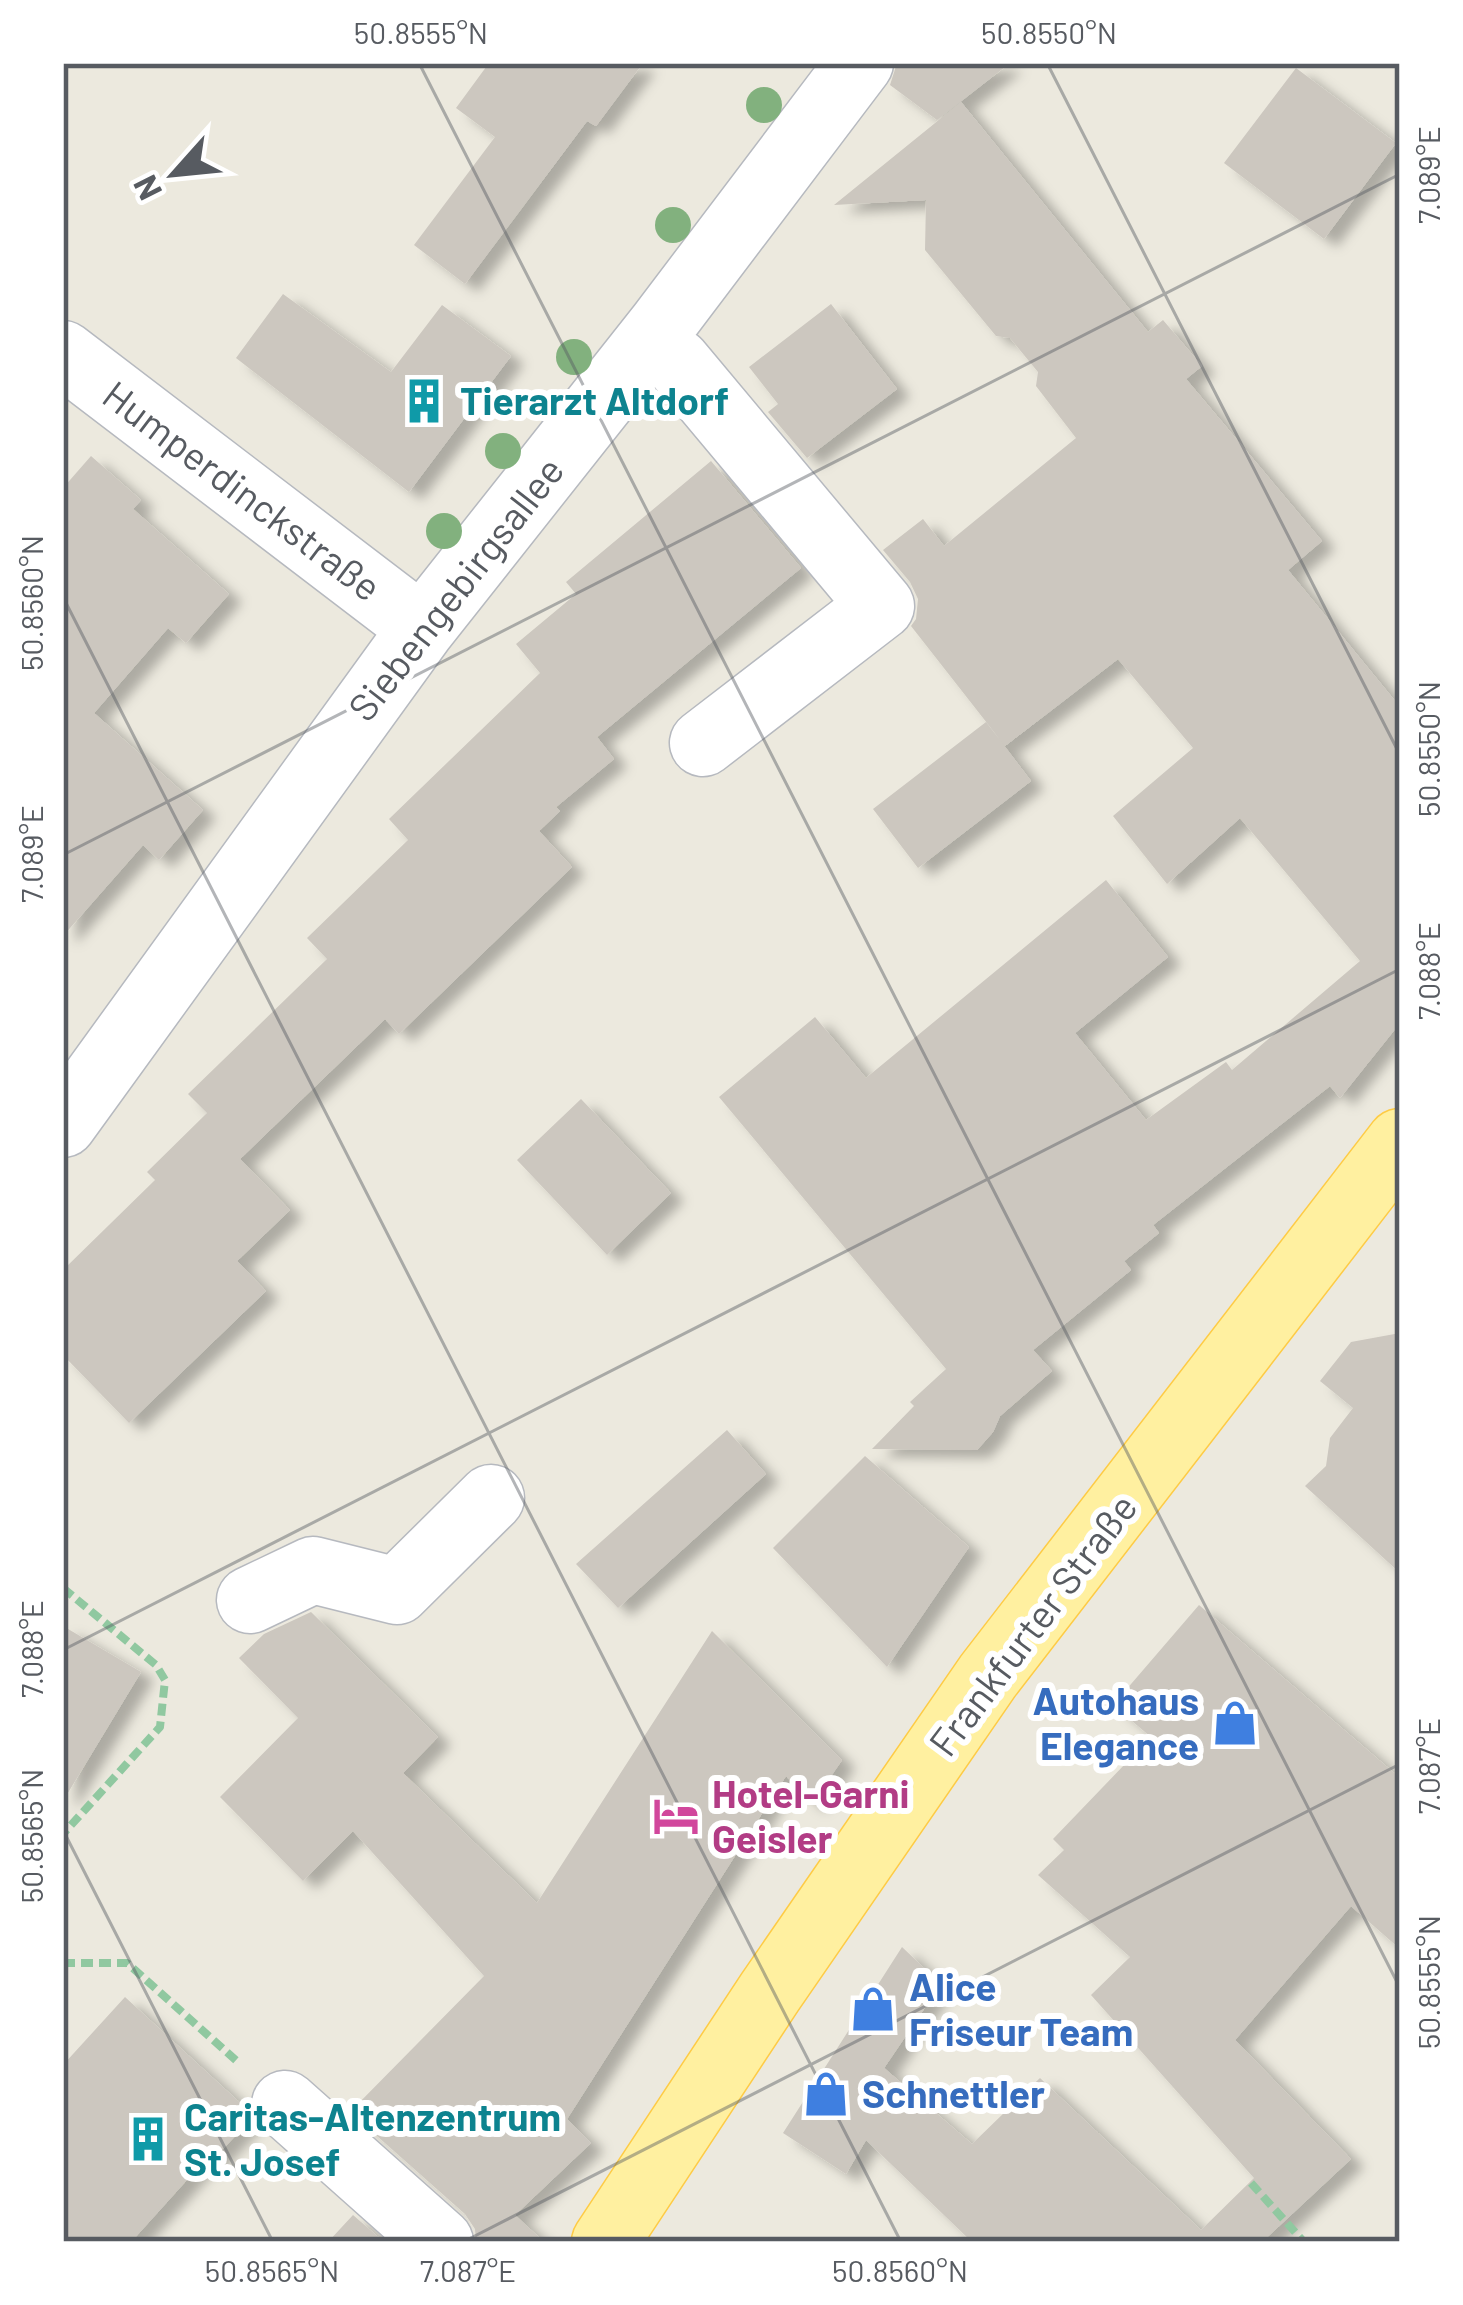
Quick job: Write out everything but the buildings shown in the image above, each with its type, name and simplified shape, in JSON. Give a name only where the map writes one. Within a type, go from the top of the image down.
[{"type":"main road","name":"Frankfurter Straße","points":[[605,2242],[770,1991],[988,1676],[1400,1142]]},
{"type":"street","name":"Siebengebirgsallee","points":[[63,1124],[422,628],[650,340],[860,63]]},
{"type":"street","points":[[650,340],[677,362],[881,606],[703,743]]},
{"type":"street","name":"Humperdinckstraße","points":[[63,354],[422,628]]},
{"type":"street","points":[[250,1600],[313,1570],[397,1591],[491,1498]]},
{"type":"street","points":[[285,2104],[440,2242]]},
{"type":"path","points":[[63,1588],[156,1665],[165,1679],[160,1726],[63,1834]]},
{"type":"path","points":[[63,1963],[128,1964],[285,2104]]},
{"type":"path","points":[[1251,2183],[1304,2242]]},
{"type":"place","name":"Tierarzt Altdorf","points":[[424,401]]},
{"type":"place","name":"Autohaus Elegance","points":[[1235,1723]]},
{"type":"place","name":"Hotel-Garni Geisler","points":[[676,1816]]},
{"type":"place","name":"Alice Friseur Team","points":[[873,2009]]},
{"type":"place","name":"Schnettler","points":[[826,2094]]},
{"type":"place","name":"Caritas-Altenzentrum St. Josef","points":[[148,2139]]}]
